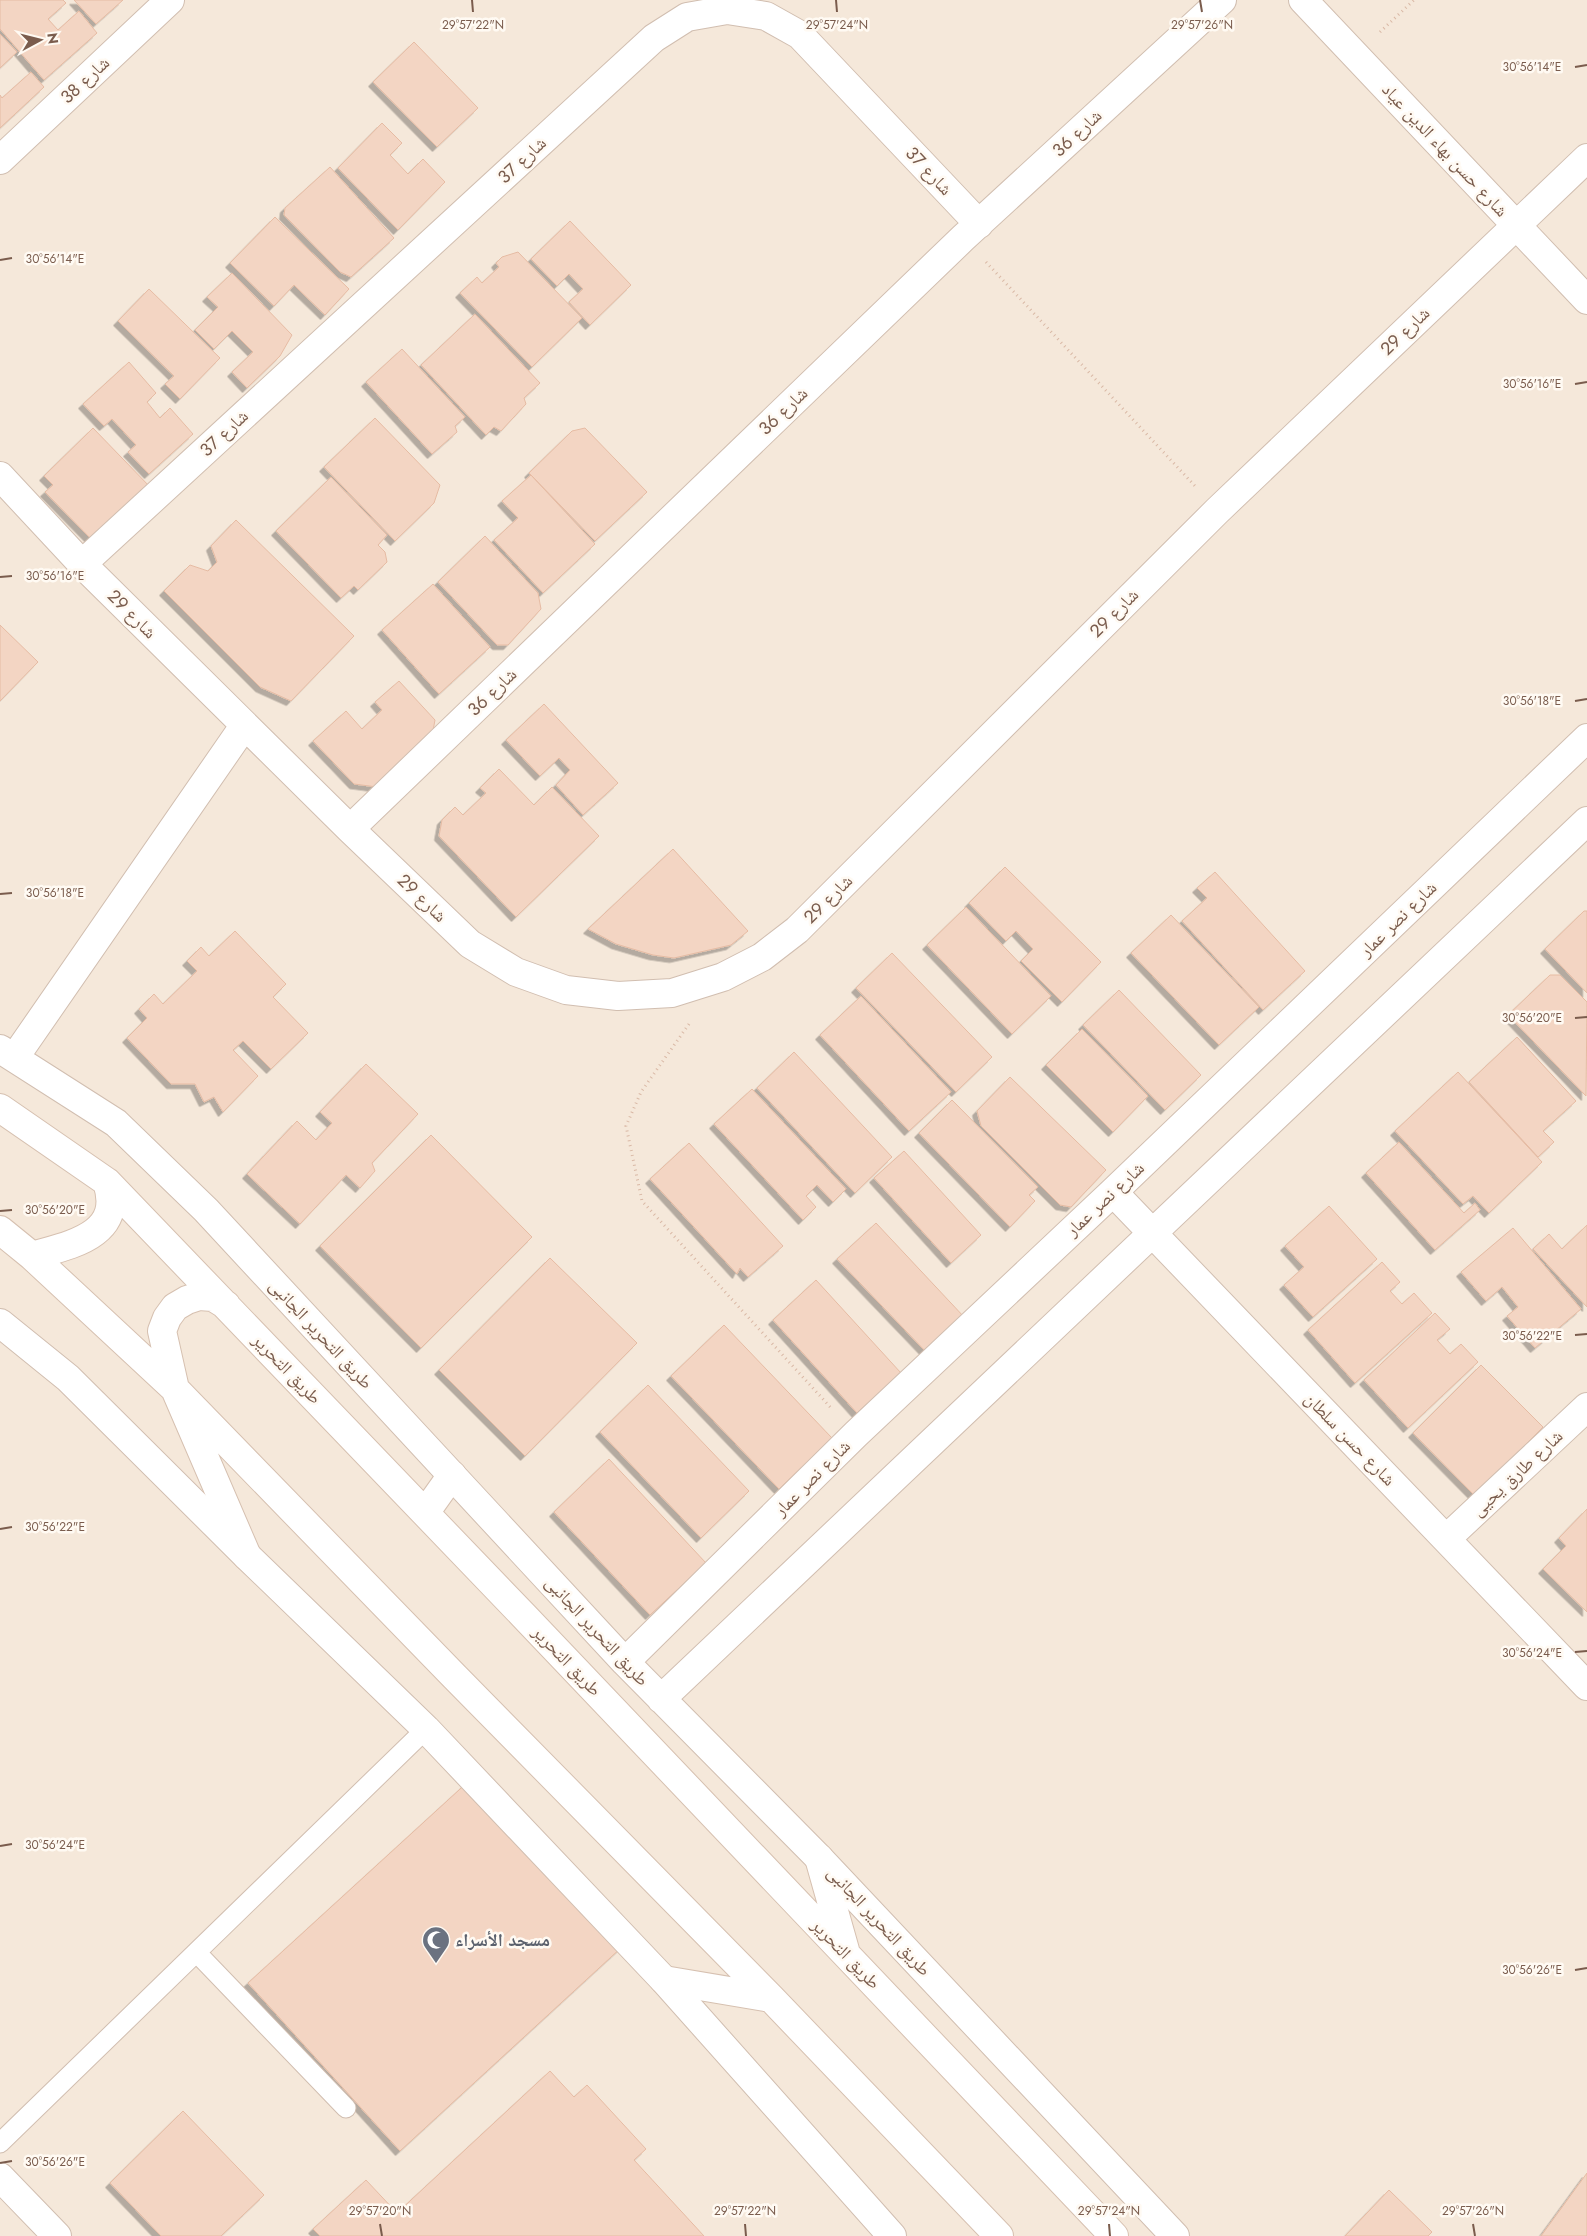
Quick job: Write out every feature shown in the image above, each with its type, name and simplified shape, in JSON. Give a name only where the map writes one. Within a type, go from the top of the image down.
[{"type":"street","name":"شارع 38","points":[[0,160],[170,0]]},
{"type":"street","name":"شارع 36","points":[[350,829],[971,231],[1222,0]]},
{"type":"street","name":"شارع حسن بهاء الدين عياد","points":[[1303,0],[1587,300]]},
{"type":"street","name":"شارع 37","points":[[82,564],[654,38],[688,17],[726,10],[759,8],[800,35],[971,231]]},
{"type":"street","name":"شارع 29","points":[[0,476],[82,564],[244,726],[470,944],[516,972],[566,990],[618,996],[672,993],[723,977],[762,957],[797,930],[1218,510],[1587,158]]},
{"type":"street","points":[[8,1053],[244,726]]},
{"type":"street","name":"شارع نصر عمار","points":[[625,1662],[856,1434],[1113,1192],[1587,738]]},
{"type":"street","points":[[661,1699],[1587,821]]},
{"type":"street","name":"طريق التحرير الجانبى","points":[[8,1053],[116,1123],[206,1210],[625,1662],[819,1858],[1175,2236]]},
{"type":"street","name":"طريق التحرير","points":[[0,1108],[107,1182],[1114,2236]]},
{"type":"street","points":[[32,1256],[87,1238],[98,1230],[110,1206],[110,1192],[107,1182]]},
{"type":"street","name":"شارع حسن سلطان","points":[[1113,1192],[1587,1686]]},
{"type":"street","points":[[0,1230],[32,1256],[175,1389],[455,1678],[771,1998],[999,2236]]},
{"type":"street","points":[[226,1305],[213,1297],[199,1296],[175,1307],[167,1318],[162,1331],[175,1389],[247,1556]]},
{"type":"street","points":[[0,1323],[68,1378],[426,1730],[664,1980],[892,2236]]},
{"type":"street","name":"شارع طارق يحيى","points":[[1446,1539],[1587,1406]]},
{"type":"street","points":[[425,1513],[452,1475]]},
{"type":"street","points":[[819,1858],[846,1954]]},
{"type":"street","points":[[664,1980],[771,1998]]},
{"type":"street","points":[[0,2177],[57,2236]]},
{"type":"lane","points":[[0,2144],[426,1730]]},
{"type":"lane","points":[[197,1953],[346,2108]]},
{"type":"path","points":[[1354,54],[1414,0]]},
{"type":"path","points":[[971,231],[1218,510]]},
{"type":"path","points":[[690,1023],[641,1092],[626,1126],[642,1201],[856,1434]]},
{"type":"shaded area","points":[[0,0],[1587,0],[1587,2236],[0,2236]]},
{"type":"building","points":[[0,0],[63,0],[66,3],[48,19],[58,30],[79,11],[97,33],[44,80],[0,29]]},
{"type":"building","points":[[74,0],[123,0],[96,24]]},
{"type":"building","points":[[0,34],[17,52],[0,68]]},
{"type":"building","points":[[414,42],[478,108],[437,147],[373,82]]},
{"type":"building","points":[[31,72],[44,87],[0,128],[0,95],[2,98]]},
{"type":"building","points":[[382,123],[402,143],[390,155],[408,174],[423,159],[445,182],[398,230],[338,168]]},
{"type":"building","points":[[330,167],[394,238],[351,277],[340,272],[284,215],[285,208]]},
{"type":"building","points":[[275,217],[349,289],[325,315],[294,285],[274,306],[230,263]]},
{"type":"building","points":[[570,221],[631,285],[590,325],[569,302],[583,289],[569,274],[557,286],[531,259]]},
{"type":"building","points":[[518,252],[582,318],[532,367],[460,293],[477,277],[482,283],[499,267],[496,263],[502,257]]},
{"type":"building","points":[[232,273],[292,335],[280,356],[247,388],[232,372],[253,352],[232,331],[214,349],[195,330],[218,307],[207,297]]},
{"type":"building","points":[[149,289],[220,358],[180,399],[165,384],[174,376],[118,321]]},
{"type":"building","points":[[475,314],[540,383],[524,398],[526,404],[501,431],[494,427],[486,435],[421,365]]},
{"type":"building","points":[[402,349],[465,417],[455,426],[457,432],[432,454],[366,382]]},
{"type":"building","points":[[129,362],[156,393],[147,402],[160,418],[170,408],[193,434],[149,474],[128,452],[136,445],[112,419],[104,426],[83,404]]},
{"type":"building","points":[[375,418],[440,485],[434,503],[395,541],[324,467]]},
{"type":"building","points":[[93,428],[152,489],[96,544],[45,492],[53,485],[44,476]]},
{"type":"building","points":[[585,428],[647,492],[595,541],[529,473],[572,431]]},
{"type":"building","points":[[531,475],[595,544],[543,593],[494,540],[518,518],[502,501]]},
{"type":"building","points":[[331,477],[387,535],[378,545],[385,552],[387,562],[358,590],[354,586],[341,598],[276,531]]},
{"type":"building","points":[[236,520],[354,636],[291,701],[260,687],[164,591],[190,565],[208,571],[217,562],[211,546]]},
{"type":"building","points":[[485,536],[538,593],[541,609],[508,645],[497,645],[438,582]]},
{"type":"building","points":[[433,584],[490,647],[439,694],[382,630]]},
{"type":"building","points":[[0,625],[38,662],[0,701]]},
{"type":"building","points":[[399,681],[435,720],[432,736],[377,787],[354,784],[313,741],[346,711],[362,729],[382,710],[375,702]]},
{"type":"building","points":[[544,704],[618,783],[583,815],[556,785],[570,770],[559,758],[540,776],[506,740]]},
{"type":"building","points":[[499,769],[534,805],[552,787],[599,836],[516,917],[439,836],[442,820],[455,807],[463,815],[486,793],[480,788]]},
{"type":"building","points":[[673,849],[748,931],[731,945],[674,958],[653,955],[616,944],[588,929]]},
{"type":"building","points":[[1005,867],[1101,962],[1062,1002],[1021,961],[1033,949],[1016,931],[1006,941],[969,903]]},
{"type":"building","points":[[1215,872],[1305,971],[1263,1010],[1182,921],[1207,898],[1197,888]]},
{"type":"building","points":[[966,907],[1051,996],[1012,1034],[927,945]]},
{"type":"building","points":[[1584,911],[1587,911],[1587,993],[1545,949]]},
{"type":"building","points":[[1171,915],[1259,1007],[1219,1045],[1131,953]]},
{"type":"building","points":[[235,931],[286,984],[273,997],[308,1033],[271,1069],[243,1041],[233,1050],[258,1076],[223,1112],[214,1097],[204,1102],[195,1084],[171,1084],[127,1038],[147,1018],[139,1009],[154,994],[163,1004],[197,971],[187,961],[201,947],[209,956]]},
{"type":"building","points":[[892,953],[992,1057],[956,1092],[856,988]]},
{"type":"building","points":[[1550,975],[1560,975],[1587,1002],[1586,1096],[1508,1015]]},
{"type":"building","points":[[1119,990],[1201,1075],[1165,1110],[1083,1025]]},
{"type":"building","points":[[861,996],[951,1092],[909,1131],[820,1035]]},
{"type":"building","points":[[1082,1029],[1148,1096],[1113,1132],[1046,1065]]},
{"type":"building","points":[[1517,1037],[1576,1101],[1543,1131],[1554,1142],[1538,1157],[1469,1082]]},
{"type":"building","points":[[794,1052],[892,1157],[855,1193],[757,1088]]},
{"type":"building","points":[[366,1064],[418,1114],[372,1163],[375,1171],[360,1188],[346,1175],[300,1224],[247,1174],[297,1121],[316,1140],[332,1123],[320,1112]]},
{"type":"building","points":[[1458,1072],[1542,1162],[1489,1213],[1473,1196],[1463,1204],[1395,1131]]},
{"type":"building","points":[[1010,1077],[1106,1170],[1071,1207],[1060,1205],[981,1126],[977,1111]]},
{"type":"building","points":[[752,1089],[846,1189],[833,1202],[817,1185],[806,1196],[816,1207],[803,1220],[714,1124]]},
{"type":"building","points":[[952,1100],[1038,1187],[1029,1195],[1035,1201],[1010,1227],[919,1133]]},
{"type":"building","points":[[431,1135],[532,1237],[421,1348],[320,1246]]},
{"type":"building","points":[[1399,1142],[1464,1213],[1475,1203],[1480,1210],[1435,1250],[1366,1173]]},
{"type":"building","points":[[689,1143],[783,1246],[748,1277],[740,1268],[737,1274],[650,1179]]},
{"type":"building","points":[[904,1151],[981,1235],[951,1263],[874,1178]]},
{"type":"building","points":[[1329,1206],[1377,1259],[1313,1317],[1284,1285],[1304,1267],[1285,1246]]},
{"type":"building","points":[[876,1223],[965,1318],[928,1354],[837,1259]]},
{"type":"building","points":[[1587,1225],[1587,1307],[1533,1249],[1549,1234],[1562,1249]]},
{"type":"building","points":[[1513,1228],[1581,1309],[1535,1348],[1507,1316],[1518,1307],[1502,1287],[1486,1301],[1461,1272]]},
{"type":"building","points":[[550,1258],[637,1343],[525,1456],[439,1370]]},
{"type":"building","points":[[1382,1262],[1400,1282],[1390,1291],[1402,1304],[1414,1293],[1432,1313],[1355,1383],[1308,1330]]},
{"type":"building","points":[[816,1280],[901,1373],[857,1413],[773,1320]]},
{"type":"building","points":[[1435,1313],[1450,1329],[1437,1340],[1450,1354],[1461,1344],[1478,1362],[1408,1428],[1364,1380]]},
{"type":"building","points":[[724,1325],[832,1438],[779,1489],[671,1376]]},
{"type":"building","points":[[1481,1365],[1543,1427],[1475,1496],[1413,1433]]},
{"type":"building","points":[[648,1385],[749,1491],[701,1538],[600,1432]]},
{"type":"building","points":[[609,1459],[706,1563],[650,1615],[554,1512]]},
{"type":"building","points":[[1587,1509],[1587,1612],[1543,1569],[1566,1546],[1559,1538]]},
{"type":"building","name":"مسجد الأسراء","points":[[471,1779],[623,1946],[400,2151],[248,1983]]},
{"type":"building","points":[[550,2071],[574,2097],[587,2085],[646,2149],[634,2160],[704,2236],[320,2236],[313,2229],[366,2180],[397,2213]]},
{"type":"building","points":[[183,2111],[264,2195],[221,2236],[161,2236],[110,2183]]},
{"type":"building","points":[[1587,2173],[1587,2236],[1541,2236]]},
{"type":"building","points":[[1389,2190],[1432,2232],[1428,2236],[1345,2236]]},
{"type":"place","name":"مسجد الأسراء","points":[[436,1964]]}]
